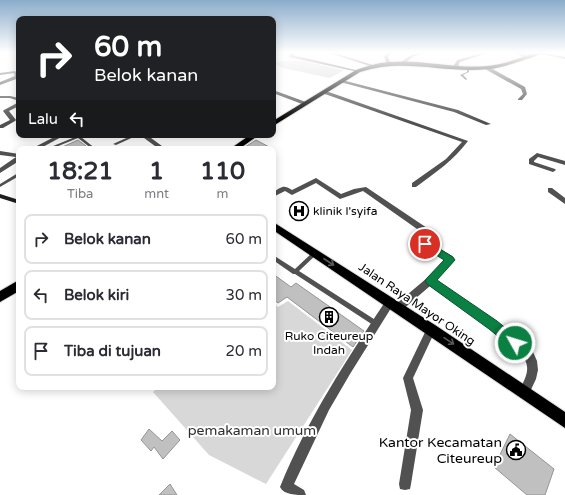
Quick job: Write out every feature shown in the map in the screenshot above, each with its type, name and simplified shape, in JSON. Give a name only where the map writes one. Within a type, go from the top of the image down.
[{"type":"main road","points":[[276,122],[304,103],[350,76]]},
{"type":"main road","points":[[238,146],[250,138]]},
{"type":"main road","points":[[0,196],[16,201]]},
{"type":"main road","name":"Jalan Raya Mayor Oking","points":[[276,227],[431,329],[565,421]]},
{"type":"main road","points":[[0,297],[16,287]]},
{"type":"street","points":[[501,76],[522,88],[525,94],[520,99]]},
{"type":"street","points":[[0,84],[16,78]]},
{"type":"street","points":[[342,81],[456,112],[488,124]]},
{"type":"street","points":[[276,92],[304,103]]},
{"type":"street","points":[[324,92],[465,141],[439,168],[414,185]]},
{"type":"street","points":[[0,97],[16,99]]},
{"type":"street","points":[[1,126],[13,120],[6,111],[16,106]]},
{"type":"street","points":[[40,146],[56,138]]},
{"type":"street","points":[[43,146],[60,138]]},
{"type":"street","points":[[147,138],[159,146]]},
{"type":"street","points":[[0,153],[16,156]]},
{"type":"street","points":[[553,170],[534,165],[530,160],[537,155],[565,163]]},
{"type":"street","points":[[0,170],[16,159]]},
{"type":"street","points":[[276,192],[285,188],[292,193],[316,180],[340,197],[354,191],[364,189],[430,234],[431,237],[425,244],[450,260],[430,281],[394,305],[375,323],[325,406],[286,488],[299,495]]},
{"type":"street","points":[[550,190],[565,202]]},
{"type":"street","points":[[430,281],[493,325],[529,356],[532,363],[532,378],[531,383],[524,392]]},
{"type":"street","points":[[405,484],[417,410],[415,399],[409,386],[408,378],[431,329]]},
{"type":"lane","points":[[461,76],[466,79]]},
{"type":"lane","points":[[56,146],[76,138]]},
{"type":"lane","points":[[79,138],[90,146]]},
{"type":"lane","points":[[115,144],[129,138]]},
{"type":"lane","points":[[0,186],[16,176]]},
{"type":"lane","points":[[295,272],[315,253]]},
{"type":"lane","points":[[276,259],[375,323]]},
{"type":"green space","points":[[321,76],[333,76],[330,78]]},
{"type":"green space","name":"pemakaman umum","points":[[288,301],[352,350],[266,484],[209,455],[153,392],[155,390],[276,390],[276,305],[278,307]]},
{"type":"building","points":[[78,140],[86,146],[65,146]]},
{"type":"building","points":[[256,140],[267,146],[247,146]]},
{"type":"building","name":"Ruko Citeureup Indah","points":[[276,276],[291,287],[296,283],[364,331],[353,347],[287,297],[278,303],[276,301]]},
{"type":"building","points":[[149,429],[162,441],[172,431],[180,440],[163,459],[154,447],[151,451],[141,440]]},
{"type":"building","name":"Kantor Kecamatan Citeureup","points":[[510,434],[554,469],[545,495],[527,495],[494,467]]},
{"type":"building","points":[[170,484],[177,495],[159,495]]},
{"type":"place","name":"klinik l'syifa","points":[[299,211]]},
{"type":"place","name":"Ruko Citeureup Indah","points":[[329,317]]},
{"type":"place","name":"Kantor Kecamatan Citeureup","points":[[516,450]]},
{"type":"route","points":[[425,244],[450,260],[450,262],[430,281],[493,325],[515,343]]}]
